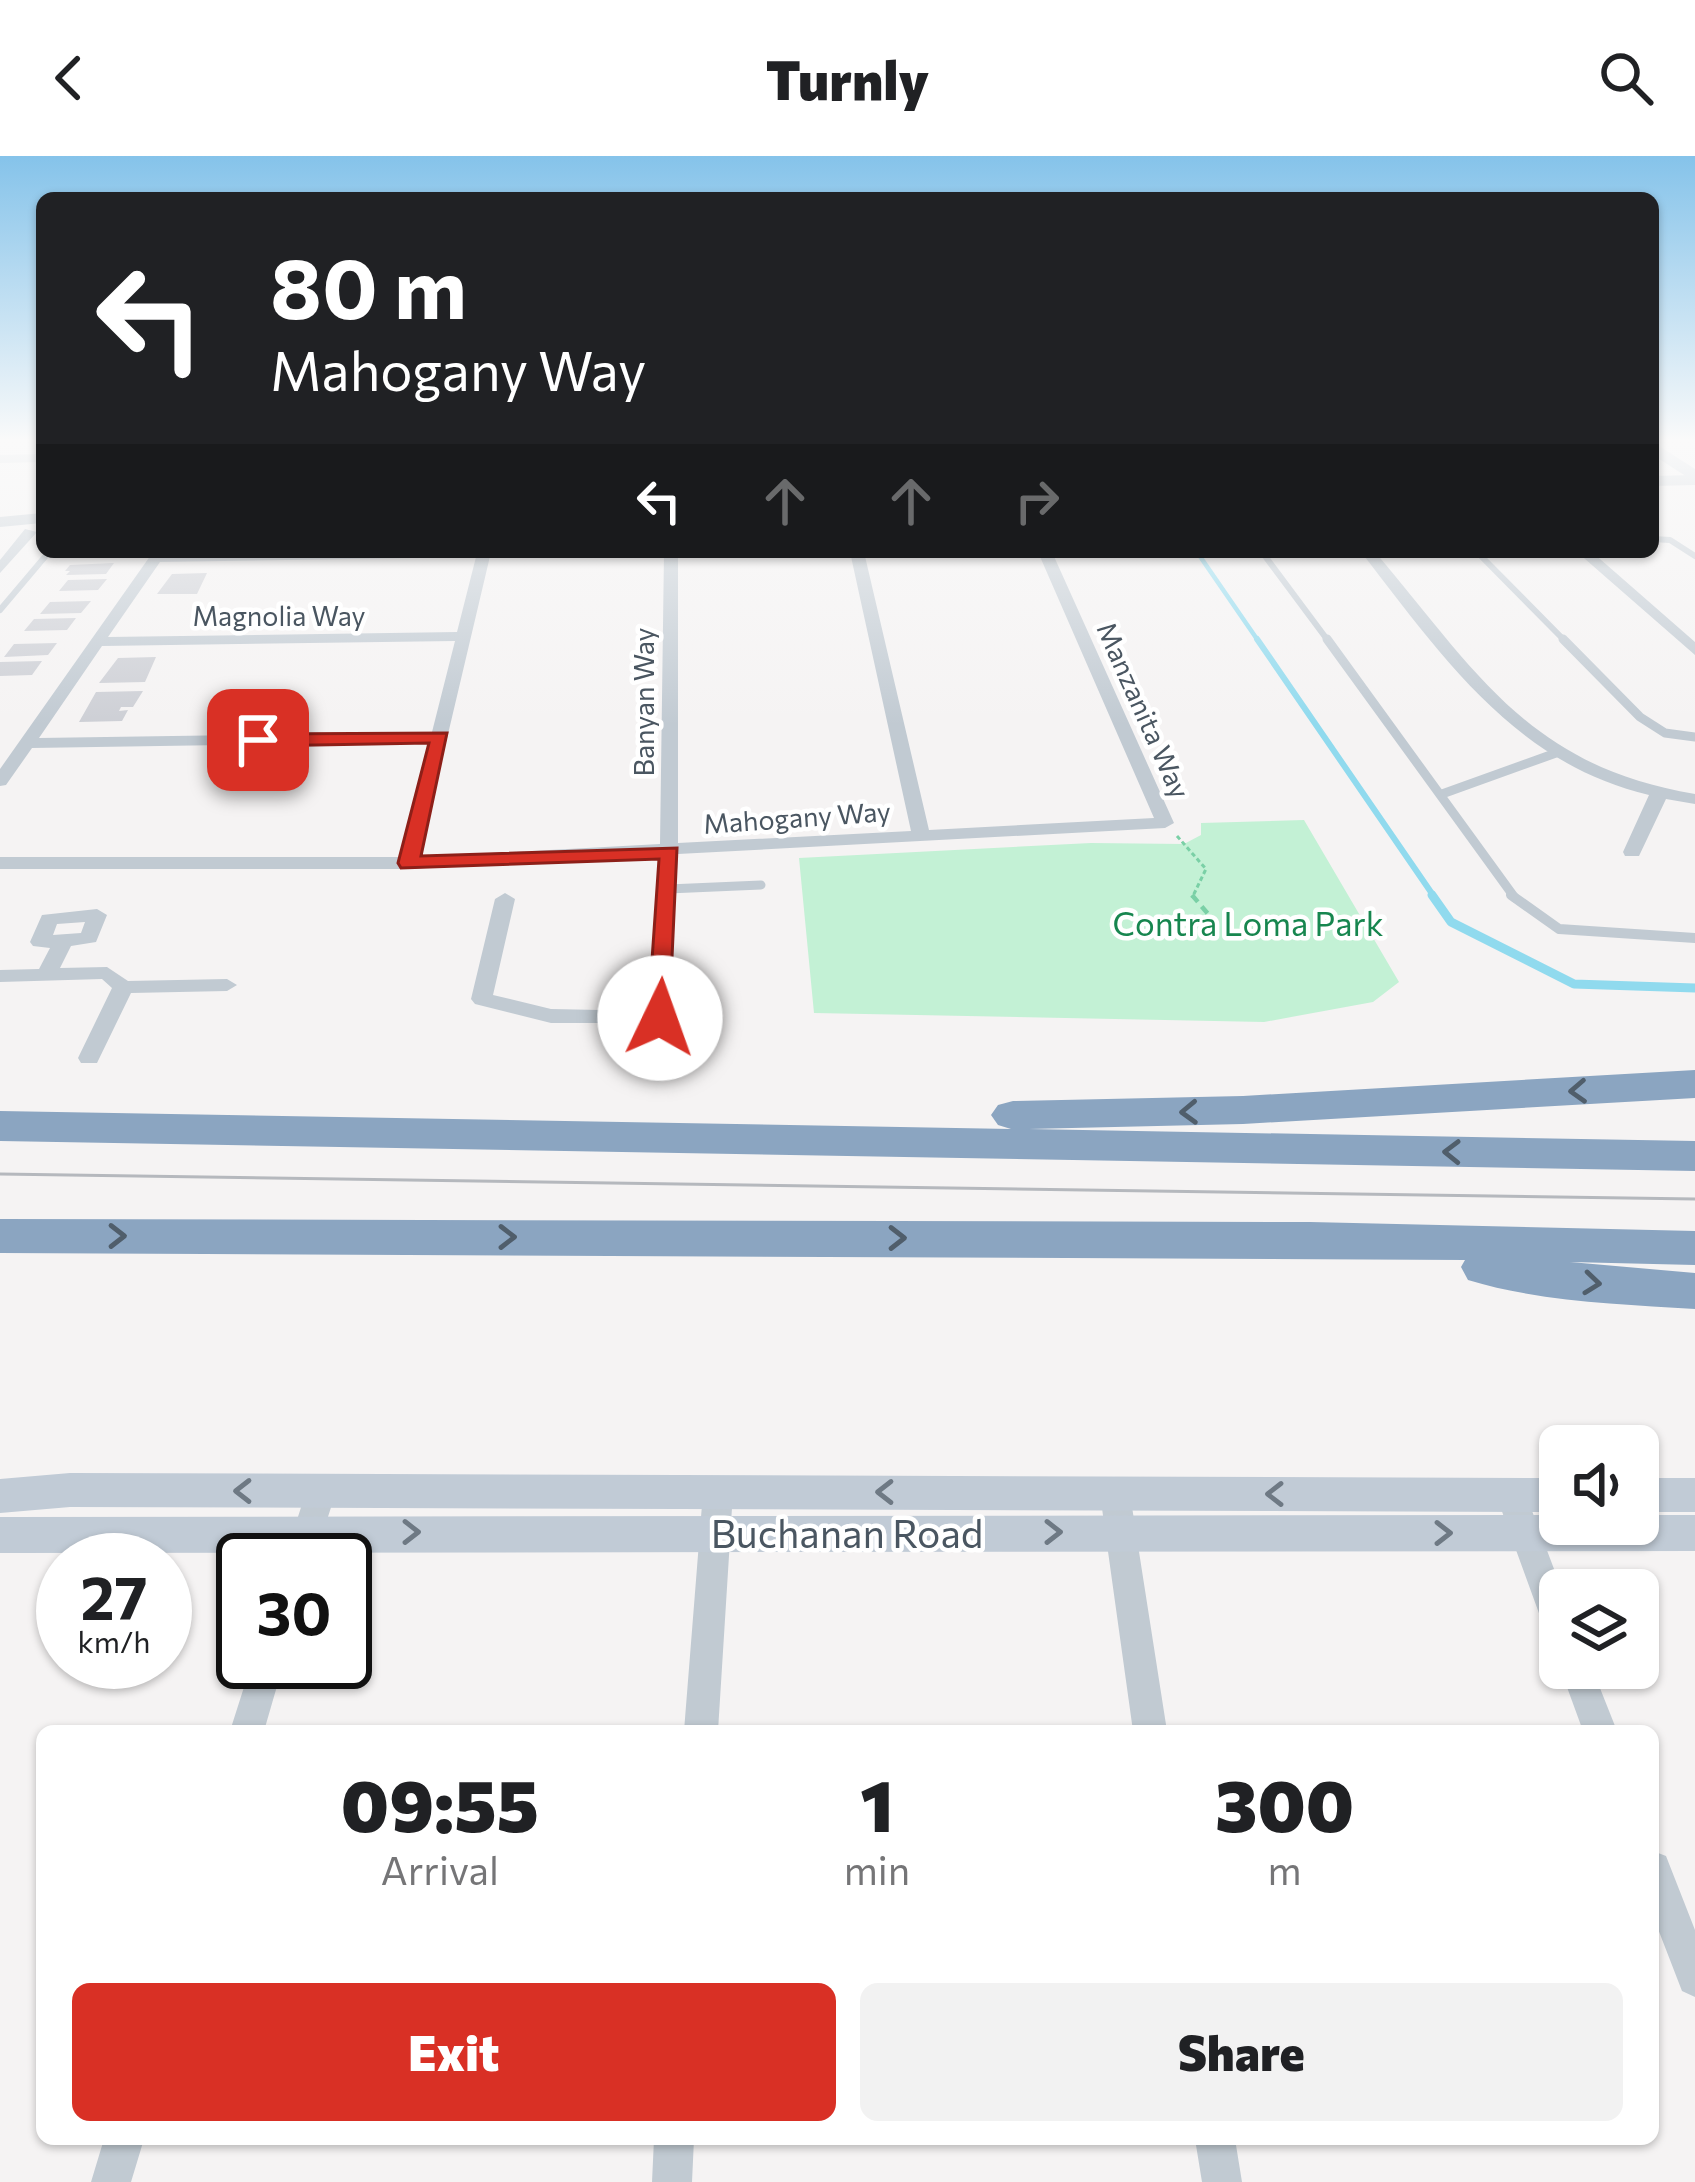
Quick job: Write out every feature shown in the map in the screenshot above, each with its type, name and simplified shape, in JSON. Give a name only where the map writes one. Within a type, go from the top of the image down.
[{"type":"highway","points":[[314,1134],[693,1115],[1243,1110],[1695,1084]]},
{"type":"highway","points":[[0,1126],[1695,1156]]},
{"type":"highway","points":[[0,1236],[1310,1239],[1695,1248]]},
{"type":"highway","points":[[1310,1239],[1585,1283],[1695,1291]]},
{"type":"main road","name":"Buchanan Road","points":[[0,1496],[70,1490],[310,1528]]},
{"type":"main road","points":[[1659,1495],[1695,1495]]},
{"type":"main road","name":"Buchanan Road","points":[[1518,1514],[1539,1504]]},
{"type":"main road","name":"Buchanan Road","points":[[0,1535],[717,1512],[1518,1514],[1695,1534]]},
{"type":"street","points":[[0,569],[27,537]]},
{"type":"street","points":[[0,781],[155,558]]},
{"type":"street","points":[[408,863],[483,558]]},
{"type":"street","name":"Banyan Way","points":[[505,899],[482,999],[551,1016],[660,1018],[670,852],[671,558]]},
{"type":"street","points":[[858,558],[920,836]]},
{"type":"street","name":"Manzanita Way","points":[[1048,558],[1165,823]]},
{"type":"street","points":[[1373,558],[1504,710],[1556,753],[1659,794],[1695,800]]},
{"type":"street","points":[[1591,558],[1695,650]]},
{"type":"street","name":"Magnolia Way","points":[[94,642],[463,636]]},
{"type":"street","points":[[30,743],[440,737]]},
{"type":"street","points":[[1633,852],[1659,794]]},
{"type":"street","name":"Mahogany Way","points":[[0,863],[408,863],[1165,823]]},
{"type":"street","points":[[46,975],[64,941]]},
{"type":"street","points":[[0,976],[107,973],[123,987],[227,985]]},
{"type":"street","points":[[89,1058],[123,987]]},
{"type":"street","points":[[701,1725],[717,1512]]},
{"type":"street","points":[[1118,1513],[1149,1725]]},
{"type":"street","points":[[1518,1514],[1539,1570]]},
{"type":"street","points":[[250,1725],[260,1689]]},
{"type":"street","points":[[1584,1689],[1598,1725]]},
{"type":"street","points":[[1659,1885],[1695,1978]]},
{"type":"street","points":[[111,2182],[122,2145]]},
{"type":"street","points":[[672,2182],[674,2145]]},
{"type":"street","points":[[1216,2145],[1222,2182]]},
{"type":"lane","points":[[1659,539],[1670,540],[1695,556]]},
{"type":"lane","points":[[0,610],[44,558]]},
{"type":"lane","points":[[1266,558],[1442,794],[1511,896],[1559,929],[1695,938]]},
{"type":"lane","points":[[1483,558],[1640,717],[1665,734],[1695,736]]},
{"type":"lane","points":[[1442,794],[1556,753]]},
{"type":"lane","points":[[668,889],[761,885]]},
{"type":"path","points":[[1165,823],[1206,868],[1191,897],[1214,921]]},
{"type":"green space","name":"Contra Loma Park","points":[[1304,820],[1399,982],[1373,1002],[1264,1022],[814,1013],[799,858],[1091,843],[1184,844],[1201,835],[1201,823]]},
{"type":"building","points":[[114,563],[106,574],[66,575],[70,571],[65,571],[70,565]]},
{"type":"building","points":[[207,573],[197,594],[157,594],[172,574]]},
{"type":"building","points":[[107,579],[98,590],[59,591],[68,580]]},
{"type":"building","points":[[91,601],[81,613],[40,614],[50,602]]},
{"type":"building","points":[[76,618],[67,630],[24,631],[34,619]]},
{"type":"building","points":[[57,643],[48,655],[4,657],[14,644]]},
{"type":"building","points":[[156,657],[145,682],[99,683],[118,658]]},
{"type":"building","points":[[42,661],[32,675],[0,676],[0,662]]},
{"type":"building","points":[[143,691],[133,707],[121,707],[119,711],[128,710],[122,721],[79,722],[96,692]]},
{"type":"waterway","points":[[1201,558],[1259,642]]},
{"type":"waterway","points":[[1257,639],[1435,898]]},
{"type":"waterway","points":[[1432,895],[1451,922],[1574,984],[1695,988]]},
{"type":"tram line","points":[[0,1174],[1695,1199]]},
{"type":"route","points":[[258,740],[440,737],[408,863],[670,852],[660,1018]]}]
